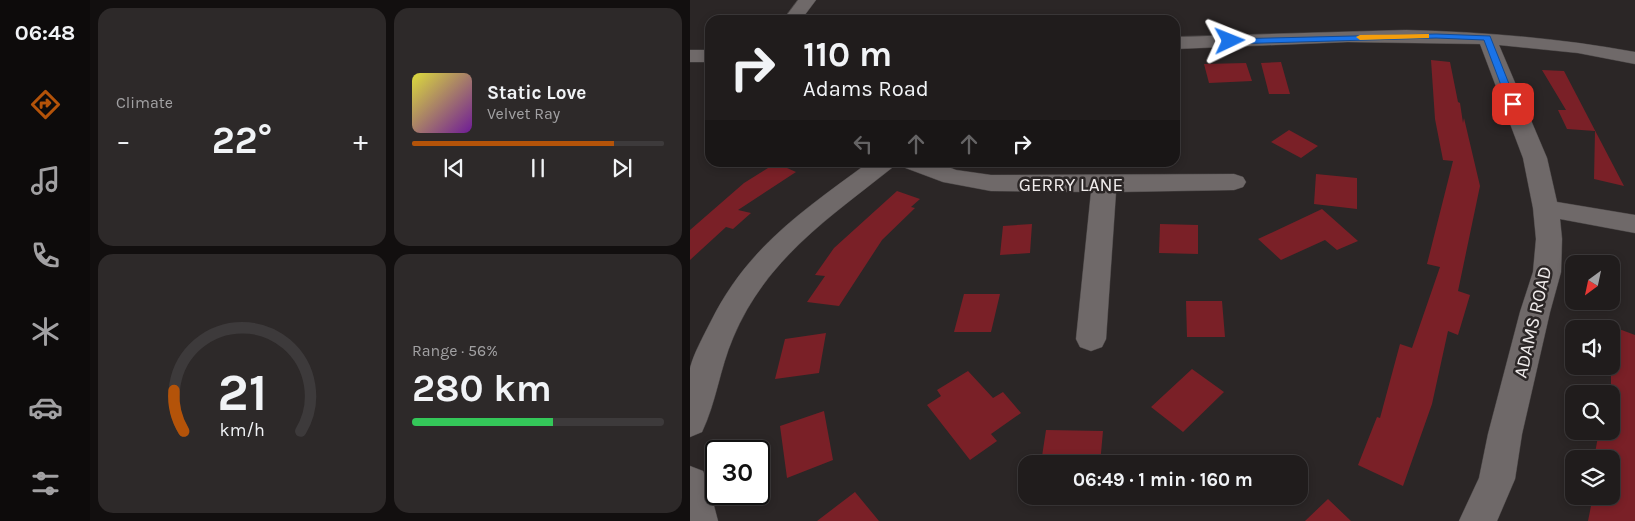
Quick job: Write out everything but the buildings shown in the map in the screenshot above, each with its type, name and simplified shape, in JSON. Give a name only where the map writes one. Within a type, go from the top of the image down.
[{"type":"street","points":[[796,15],[807,0]]},
{"type":"street","points":[[1180,43],[1427,36],[1487,38],[1554,44],[1635,58]]},
{"type":"street","name":"ADAMS ROAD","points":[[1478,521],[1497,479],[1505,434],[1535,312],[1547,272],[1549,239],[1546,208],[1535,158],[1487,38]]},
{"type":"street","points":[[690,56],[705,56]]},
{"type":"street","points":[[690,422],[701,379],[720,332],[730,309],[746,284],[768,258],[802,224],[878,167]]},
{"type":"street","name":"GERRY LANE","points":[[925,167],[952,177],[971,181],[1104,184],[1234,182]]},
{"type":"street","points":[[1091,339],[1104,184]]},
{"type":"street","points":[[1546,208],[1635,224]]},
{"type":"street","points":[[690,483],[699,521]]},
{"type":"slow traffic","points":[[1360,37],[1426,36]]},
{"type":"route","points":[[1230,41],[1436,36],[1487,38],[1513,104]]}]
